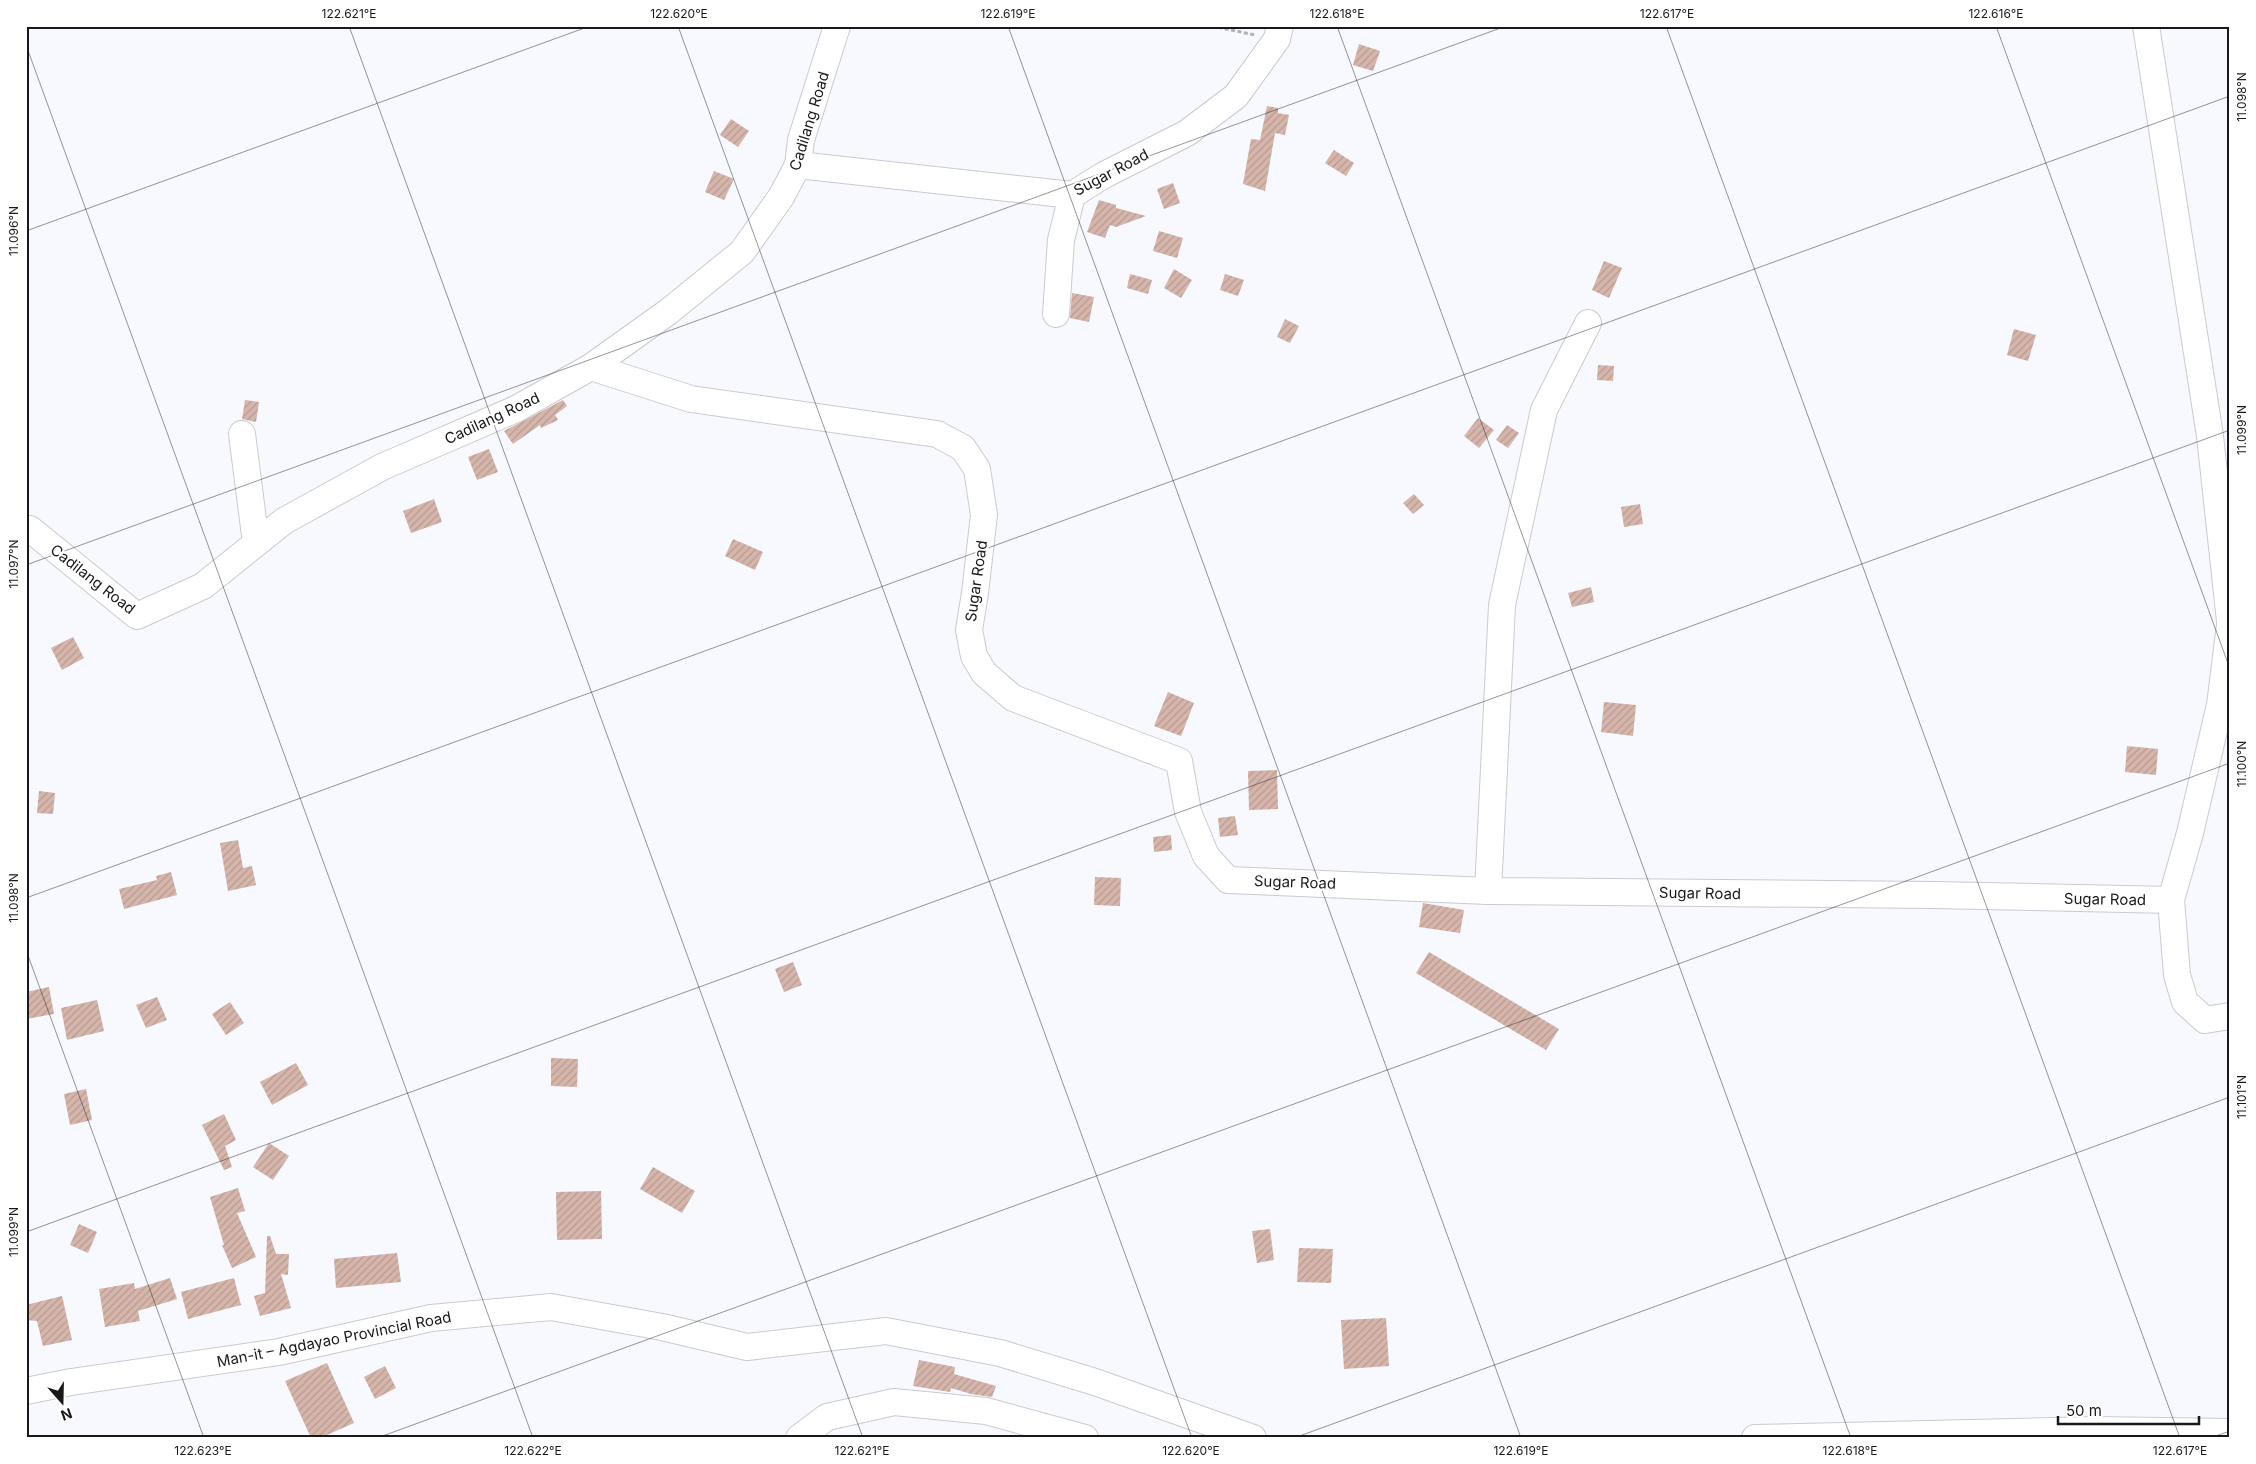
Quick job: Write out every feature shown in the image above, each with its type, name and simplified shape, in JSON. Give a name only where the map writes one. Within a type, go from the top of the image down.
[{"type":"street","name":"Cadilang Road","points":[[26,529],[30,529],[137,616],[204,586],[284,521],[382,467],[516,409],[591,367],[668,312],[742,252],[781,197],[798,165],[801,140],[837,26]]},
{"type":"street","points":[[2146,26],[2210,436],[2230,621]]},
{"type":"street","name":"Sugar Road","points":[[798,165],[1072,195],[1104,175],[1187,133],[1236,96],[1279,33]]},
{"type":"street","points":[[1056,314],[1061,240],[1072,195]]},
{"type":"street","points":[[1488,891],[1502,605],[1544,410],[1588,323]]},
{"type":"street","name":"Sugar Road","points":[[591,367],[692,400],[938,434],[963,448],[977,469],[984,515],[976,593],[969,630],[974,656],[984,673],[1013,698],[1179,761],[1188,812],[1206,856],[1228,880],[1488,891],[1933,895],[2171,900]]},
{"type":"street","points":[[242,434],[256,543]]},
{"type":"street","points":[[2230,625],[2220,705],[2190,833],[2171,900],[2177,975],[2185,1002],[2205,1020],[2230,1016]]},
{"type":"street","name":"Man-it – Agdayao Provincial Road","points":[[26,1392],[71,1382],[279,1352],[431,1318],[551,1306],[747,1347],[886,1332],[896,1333],[1010,1356],[1096,1382],[1253,1438]]},
{"type":"street","points":[[799,1438],[827,1417],[894,1402],[986,1411],[1085,1438]]},
{"type":"street","points":[[1756,1438],[2230,1432]]},
{"type":"path","points":[[1212,26],[1279,33]]},
{"type":"building","points":[[1359,44],[1380,51],[1373,71],[1353,65]]},
{"type":"building","points":[[1267,106],[1278,108],[1278,113],[1289,115],[1285,135],[1275,133],[1265,191],[1243,184],[1251,139],[1260,140]]},
{"type":"building","points":[[731,119],[749,131],[738,147],[720,135]]},
{"type":"building","points":[[1334,150],[1354,163],[1346,176],[1325,163]]},
{"type":"building","points":[[714,171],[734,179],[724,200],[705,192]]},
{"type":"building","points":[[1173,183],[1180,203],[1164,209],[1157,189]]},
{"type":"building","points":[[1099,200],[1116,205],[1116,208],[1146,216],[1116,227],[1110,225],[1105,238],[1087,232]]},
{"type":"building","points":[[1159,231],[1183,238],[1177,258],[1153,251]]},
{"type":"building","points":[[1604,261],[1622,268],[1609,298],[1592,290]]},
{"type":"building","points":[[1174,269],[1192,280],[1181,298],[1164,288]]},
{"type":"building","points":[[1130,274],[1152,280],[1148,294],[1127,288]]},
{"type":"building","points":[[1225,274],[1244,280],[1238,296],[1220,290]]},
{"type":"building","points":[[1072,293],[1094,297],[1089,322],[1070,318]]},
{"type":"building","points":[[1285,319],[1299,326],[1290,343],[1277,337]]},
{"type":"building","points":[[2014,329],[2036,335],[2028,361],[2007,355]]},
{"type":"building","points":[[1598,365],[1614,366],[1613,381],[1597,380]]},
{"type":"building","points":[[245,400],[259,402],[256,422],[242,419]]},
{"type":"building","points":[[563,400],[567,406],[555,415],[558,420],[541,428],[540,425],[513,444],[504,431]]},
{"type":"building","points":[[1478,418],[1494,430],[1479,448],[1464,436]]},
{"type":"building","points":[[1507,425],[1519,433],[1508,448],[1496,440]]},
{"type":"building","points":[[489,449],[498,472],[477,480],[468,457]]},
{"type":"building","points":[[1414,494],[1424,505],[1413,514],[1403,503]]},
{"type":"building","points":[[434,499],[442,522],[411,533],[403,511]]},
{"type":"building","points":[[1640,504],[1643,524],[1624,527],[1621,507]]},
{"type":"building","points":[[733,539],[763,552],[755,570],[725,556]]},
{"type":"building","points":[[1591,587],[1594,602],[1572,607],[1568,593]]},
{"type":"building","points":[[73,637],[84,658],[62,670],[51,648]]},
{"type":"building","points":[[1168,692],[1194,703],[1181,736],[1154,726]]},
{"type":"building","points":[[1604,702],[1636,705],[1633,736],[1601,732]]},
{"type":"building","points":[[2127,746],[2158,749],[2156,775],[2125,772]]},
{"type":"building","points":[[1277,770],[1278,809],[1249,810],[1248,771]]},
{"type":"building","points":[[39,791],[55,793],[53,814],[37,813]]},
{"type":"building","points":[[1235,816],[1238,835],[1220,837],[1218,818]]},
{"type":"building","points":[[1171,835],[1172,850],[1154,852],[1153,837]]},
{"type":"building","points":[[238,840],[243,868],[252,866],[256,885],[228,891],[220,843]]},
{"type":"building","points":[[171,872],[177,895],[124,909],[119,889],[157,880],[156,876]]},
{"type":"building","points":[[1095,877],[1121,878],[1120,906],[1094,905]]},
{"type":"building","points":[[1423,903],[1464,910],[1460,933],[1419,927]]},
{"type":"building","points":[[1429,952],[1559,1029],[1546,1050],[1416,973]]},
{"type":"building","points":[[793,962],[802,985],[784,992],[775,969]]},
{"type":"building","points":[[49,987],[54,1014],[26,1019],[26,992]]},
{"type":"building","points":[[157,997],[167,1020],[146,1028],[136,1005]]},
{"type":"building","points":[[97,1000],[104,1031],[67,1040],[61,1008]]},
{"type":"building","points":[[230,1002],[244,1023],[226,1035],[212,1014]]},
{"type":"building","points":[[551,1058],[578,1059],[577,1087],[551,1086]]},
{"type":"building","points":[[296,1063],[308,1085],[272,1105],[260,1082]]},
{"type":"building","points":[[86,1089],[92,1120],[70,1125],[64,1094]]},
{"type":"building","points":[[224,1114],[236,1140],[225,1146],[232,1167],[224,1170],[202,1125]]},
{"type":"building","points":[[269,1143],[289,1156],[273,1180],[253,1167]]},
{"type":"building","points":[[653,1167],[695,1191],[682,1213],[640,1189]]},
{"type":"building","points":[[238,1188],[245,1211],[237,1213],[256,1257],[232,1268],[222,1245],[224,1245],[210,1197]]},
{"type":"building","points":[[601,1191],[602,1239],[557,1240],[556,1192]]},
{"type":"building","points":[[79,1224],[97,1232],[88,1253],[70,1245]]},
{"type":"building","points":[[1270,1229],[1274,1260],[1257,1263],[1252,1231]]},
{"type":"building","points":[[267,1236],[270,1236],[276,1254],[289,1254],[288,1275],[281,1274],[291,1308],[260,1316],[254,1296],[265,1293]]},
{"type":"building","points":[[1299,1248],[1333,1249],[1331,1283],[1297,1282]]},
{"type":"building","points":[[397,1253],[401,1282],[336,1288],[334,1259]]},
{"type":"building","points":[[170,1278],[177,1299],[138,1311],[140,1321],[105,1327],[99,1289],[134,1283],[135,1289]]},
{"type":"building","points":[[234,1278],[241,1305],[188,1319],[181,1292]]},
{"type":"building","points":[[62,1296],[72,1340],[43,1346],[37,1321],[26,1320],[26,1305]]},
{"type":"building","points":[[1386,1318],[1389,1366],[1344,1369],[1341,1320]]},
{"type":"building","points":[[919,1360],[955,1367],[954,1374],[996,1386],[992,1397],[971,1394],[951,1388],[950,1392],[913,1386]]},
{"type":"building","points":[[327,1363],[354,1423],[320,1438],[311,1438],[285,1381]]},
{"type":"building","points":[[385,1366],[396,1388],[375,1399],[364,1377]]}]
